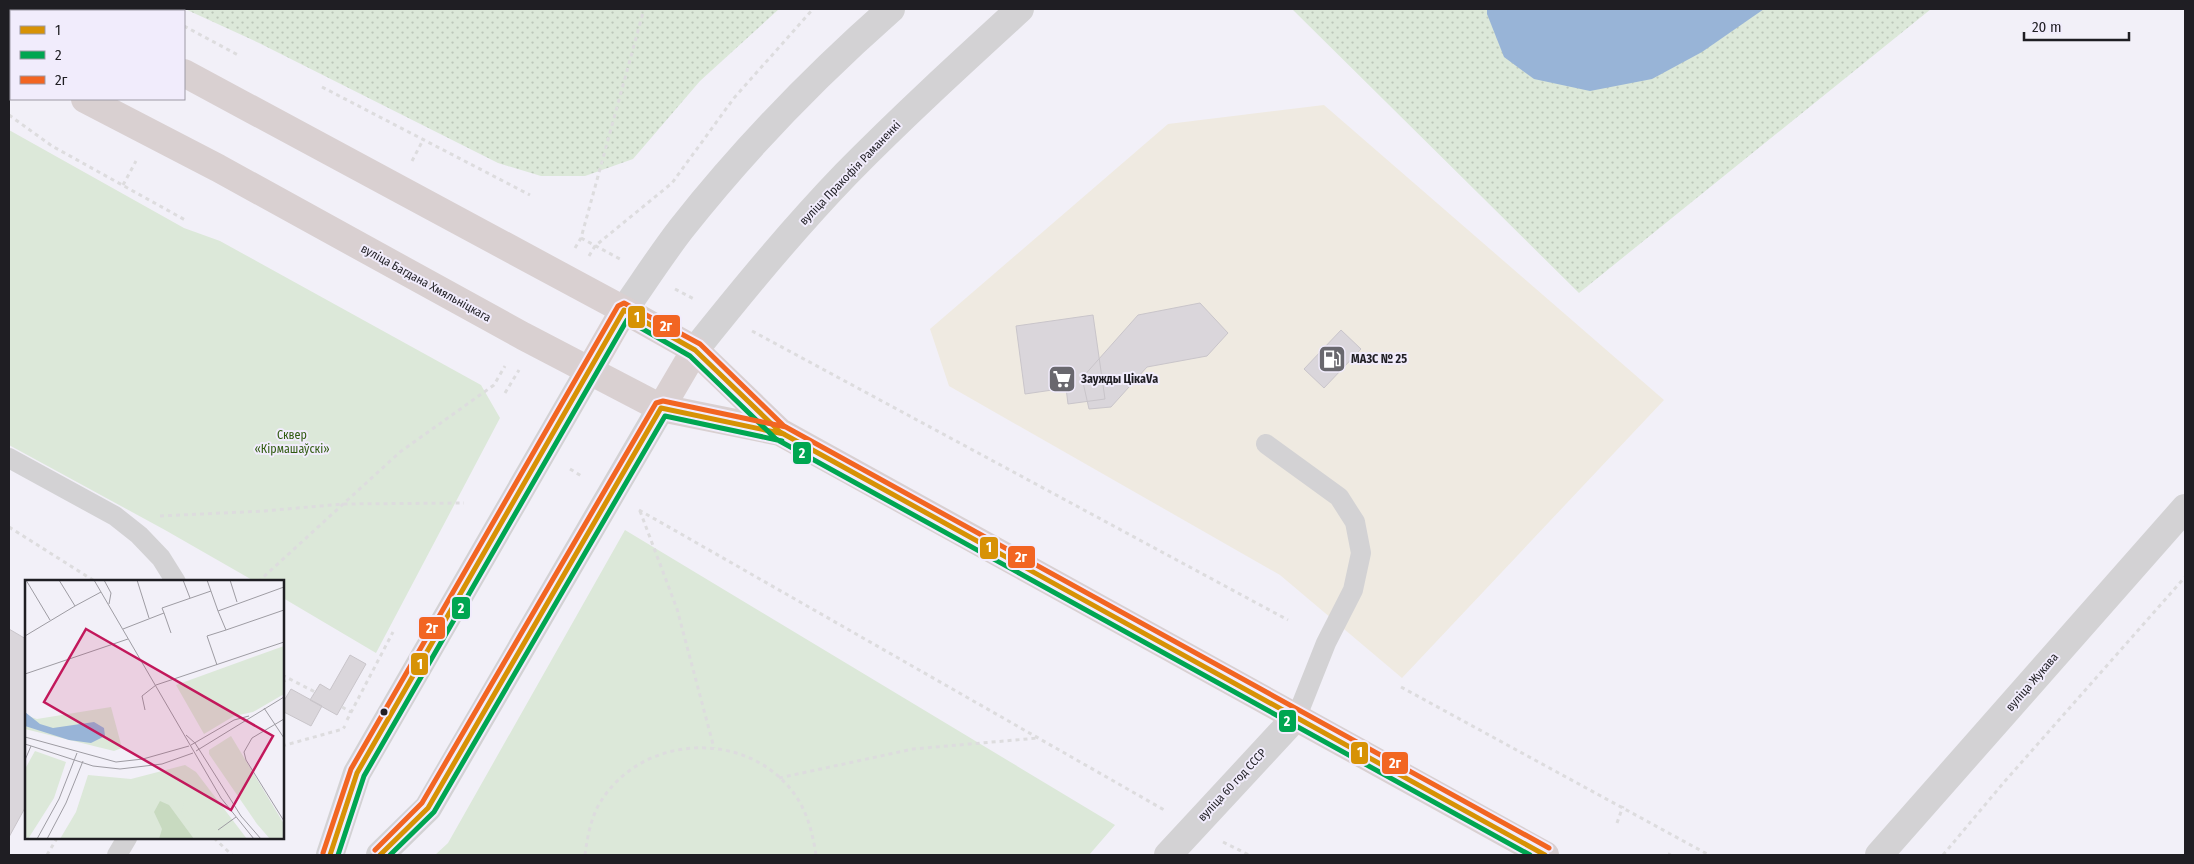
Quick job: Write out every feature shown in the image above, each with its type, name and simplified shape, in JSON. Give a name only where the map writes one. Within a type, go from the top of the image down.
[{"type":"main road","name":"вуліца Багдана Хмяльніцкага","points":[[185,74],[695,350],[780,432],[1003,557],[1298,716],[1545,855]]},
{"type":"main road","name":"вуліца Багдана Хмяльніцкага","points":[[87,100],[218,168],[661,408],[780,432]]},
{"type":"main road","points":[[589,370],[624,310]]},
{"type":"main road","points":[[661,408],[695,350]]},
{"type":"street","points":[[624,310],[681,230],[746,152],[842,52],[891,9]]},
{"type":"street","name":"вуліца Пракофія Раманенкі","points":[[695,350],[754,276],[846,174],[930,92],[1020,9]]},
{"type":"street","points":[[330,855],[357,773],[589,370]]},
{"type":"street","points":[[380,855],[428,808],[661,408]]},
{"type":"street","name":"вуліца Жукава","points":[[1879,855],[2185,508]]},
{"type":"street","name":"вуліца 60 год СССР","points":[[1168,855],[1298,716]]},
{"type":"lane","points":[[1266,444],[1339,497],[1355,522],[1362,553],[1353,590],[1326,642],[1298,716]]},
{"type":"lane","points":[[9,458],[115,516],[139,535],[160,558],[175,580]]},
{"type":"lane","points":[[117,855],[126,839]]},
{"type":"path","points":[[575,249],[581,238],[644,9]]},
{"type":"path","points":[[588,258],[596,246],[672,183],[734,98],[813,9]]},
{"type":"path","points":[[185,27],[238,55]]},
{"type":"path","points":[[322,87],[530,195]]},
{"type":"path","points":[[9,115],[52,146],[187,221]]},
{"type":"path","points":[[581,238],[624,261]]},
{"type":"path","points":[[673,288],[698,301]]},
{"type":"path","points":[[745,327],[1288,620]]},
{"type":"path","points":[[260,580],[400,452],[494,385],[505,366]]},
{"type":"path","points":[[505,393],[517,373]]},
{"type":"path","points":[[570,469],[583,477]]},
{"type":"path","points":[[115,516],[194,515],[343,504],[464,503]]},
{"type":"path","points":[[714,748],[677,609],[640,511],[1169,813]]},
{"type":"path","points":[[9,527],[93,580]]},
{"type":"path","points":[[1943,855],[2004,781],[2185,577]]},
{"type":"path","points":[[284,745],[343,729],[393,632]]},
{"type":"path","points":[[284,676],[315,692]]},
{"type":"path","points":[[284,681],[290,679]]},
{"type":"path","points":[[1401,687],[1710,855]]},
{"type":"path","points":[[342,707],[352,712]]},
{"type":"path","points":[[779,778],[913,749],[1038,738]]},
{"type":"path","points":[[585,855],[587,836],[598,808],[616,783],[639,764],[667,752],[696,746],[727,749],[755,760],[779,778],[799,801],[811,829],[816,855]]},
{"type":"path","points":[[1617,822],[1623,806]]},
{"type":"path","points":[[48,855],[56,839]]},
{"type":"path","points":[[215,839],[232,855]]},
{"type":"path","points":[[1218,839],[1249,855]]},
{"type":"shaded area","points":[[1324,105],[1664,400],[1402,678],[1280,575],[949,386],[930,329],[1168,124]]},
{"type":"green space","points":[[185,9],[779,9],[700,81],[633,159],[585,176],[541,176],[498,163],[259,43]]},
{"type":"green space","points":[[1292,9],[1931,9],[1579,293]]},
{"type":"green space","name":"Сквер «Кірмашаўскі»","points":[[9,130],[184,228],[220,241],[481,385],[500,418],[376,653],[284,599],[284,580],[252,580],[9,445]]},
{"type":"green space","points":[[625,530],[1115,825],[1089,855],[435,855],[448,843]]},
{"type":"water","points":[[1487,9],[1764,9],[1702,52],[1652,79],[1590,91],[1534,79],[1504,57],[1487,14]]},
{"type":"building","points":[[1200,303],[1228,333],[1207,356],[1147,367],[1111,407],[1089,409],[1082,378],[1138,315]]},
{"type":"building","points":[[1093,315],[1105,399],[1068,404],[1066,388],[1025,394],[1016,326]]},
{"type":"building","name":"МАЗС № 25","points":[[1341,330],[1361,349],[1324,388],[1304,369]]},
{"type":"building","points":[[9,629],[25,638],[25,808],[9,837]]},
{"type":"building","points":[[350,655],[366,664],[337,715],[310,700],[320,684],[330,690]]},
{"type":"building","points":[[291,689],[322,706],[311,726],[284,712],[284,701]]},
{"type":"transit line","name":"2г","points":[[323,853],[351,769],[618,306],[624,303],[700,344],[784,426],[1549,848]]},
{"type":"transit line","name":"1","points":[[330,855],[357,773],[624,310],[695,350],[780,432],[1545,855]]},
{"type":"transit line","name":"2","points":[[338,855],[364,776],[627,320],[690,356],[776,439],[1530,855]]},
{"type":"transit line","name":"2г","points":[[375,850],[422,803],[656,403],[663,401],[786,427]]},
{"type":"transit line","name":"1","points":[[380,855],[428,808],[661,408],[784,434]]},
{"type":"transit line","name":"2","points":[[390,855],[434,812],[665,416],[782,441]]},
{"type":"place","name":"МАЗС № 25","points":[[1332,359]]},
{"type":"place","name":"Заужды ЦікаVа","points":[[1062,379]]}]
